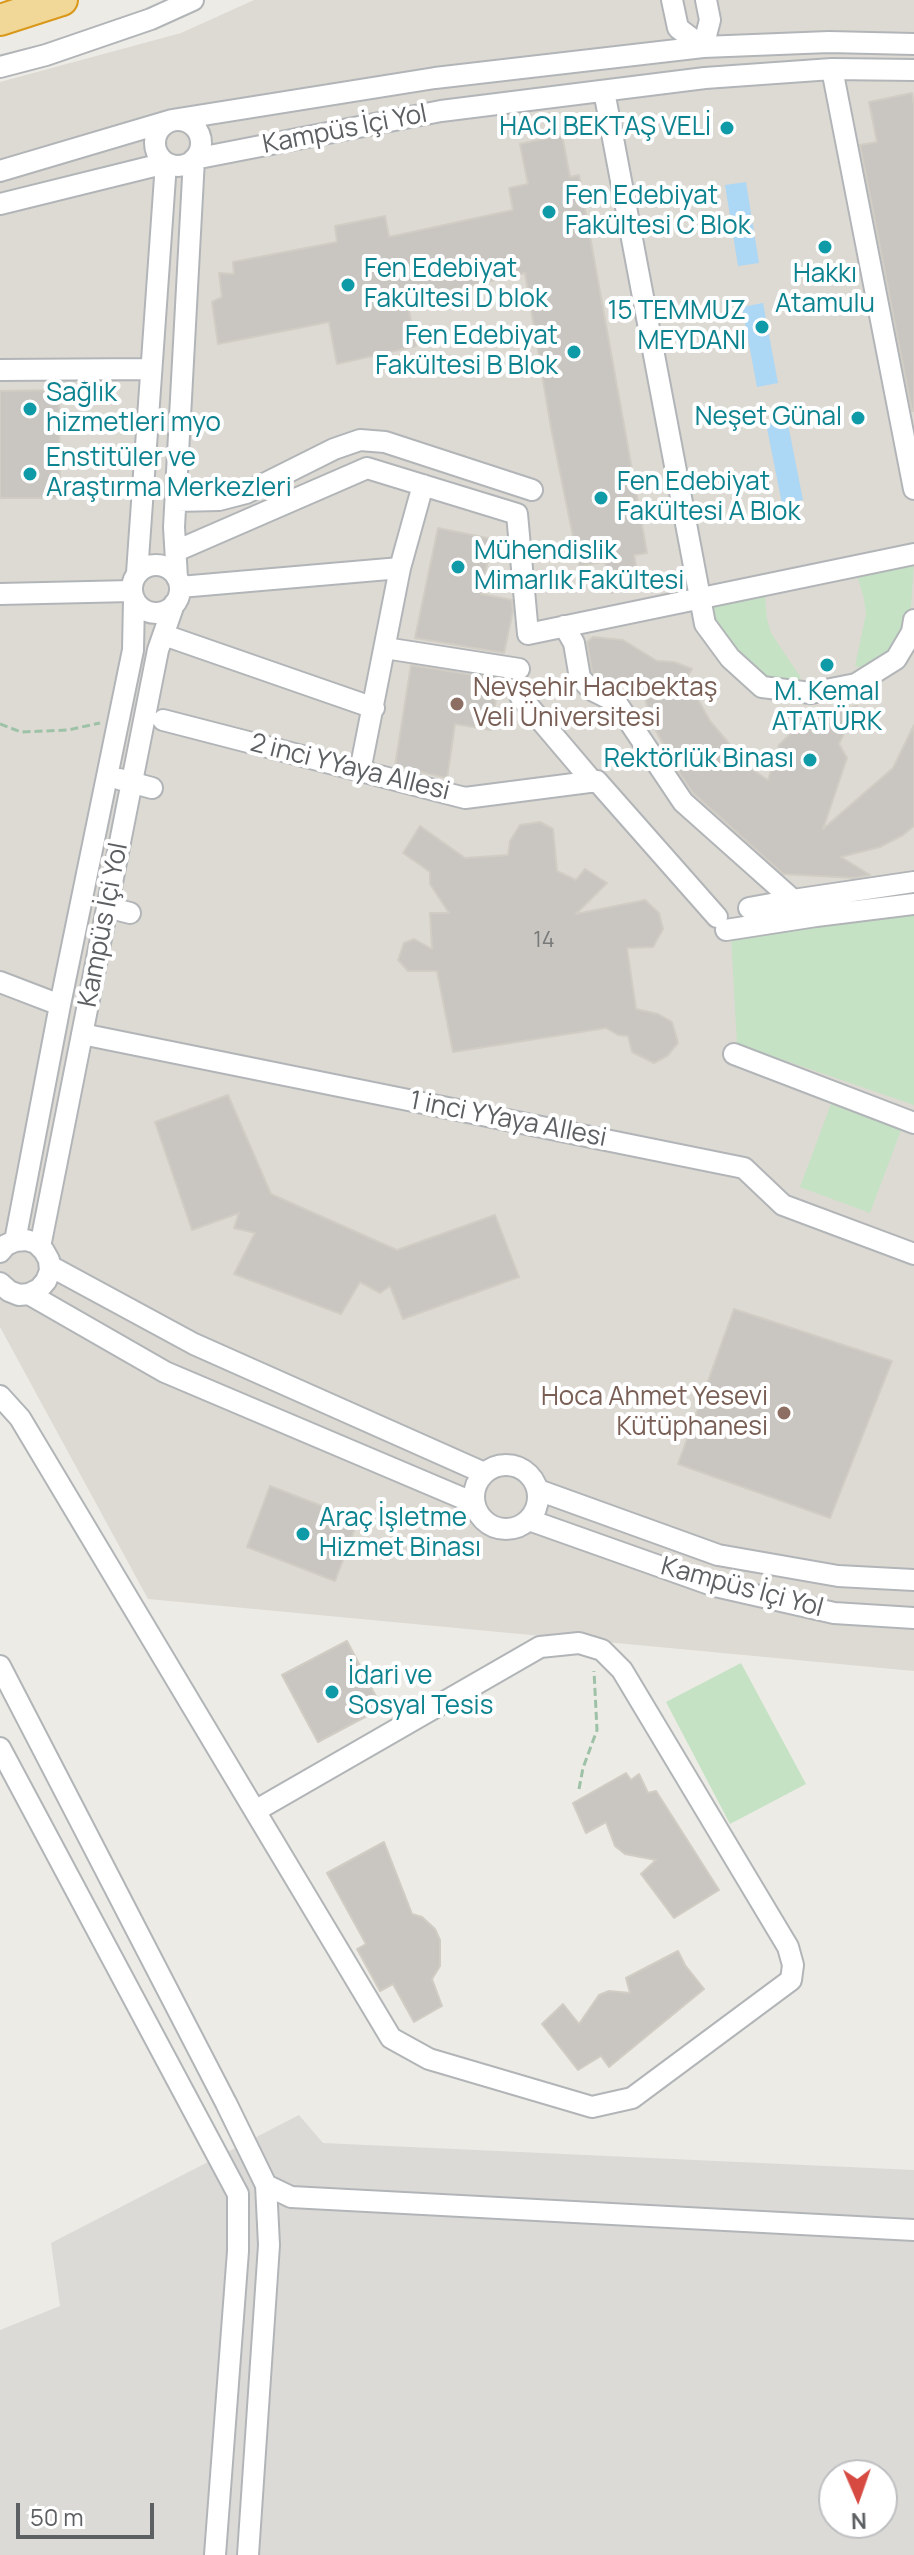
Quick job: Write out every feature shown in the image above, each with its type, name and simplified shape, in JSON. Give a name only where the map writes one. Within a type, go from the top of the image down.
[{"type":"highway","points":[[0,20],[62,0]]},
{"type":"street","points":[[0,67],[106,35],[193,0]]},
{"type":"street","points":[[672,0],[678,28],[703,47],[717,52],[721,61],[715,75],[705,78]]},
{"type":"street","points":[[703,47],[710,20],[706,0]]},
{"type":"street","name":"Kampüs İçi Yol","points":[[0,171],[172,120],[435,78],[703,47],[829,42],[914,44]]},
{"type":"street","points":[[832,69],[914,489]]},
{"type":"street","name":"Kampüs İçi Yol","points":[[40,1247],[107,907],[142,786],[158,650],[177,590],[176,501],[194,159],[441,111],[705,78],[832,69],[914,70]]},
{"type":"street","points":[[604,91],[705,624],[730,658],[762,687],[811,693],[856,684],[896,659],[912,632],[914,620]]},
{"type":"street","points":[[0,204],[166,163],[180,166],[194,159],[201,146],[198,131],[187,121],[172,120],[159,129],[156,151],[166,163]]},
{"type":"street","name":"Kampüs İçi Yol","points":[[6,1244],[60,1005],[133,650],[134,588],[142,522],[166,163]]},
{"type":"street","points":[[0,370],[150,369]]},
{"type":"street","points":[[176,501],[219,500],[246,493],[334,449],[360,440],[385,442],[532,490]]},
{"type":"street","points":[[176,551],[367,468],[517,514],[528,634],[518,681]]},
{"type":"street","points":[[360,771],[400,568],[423,485]]},
{"type":"street","points":[[528,634],[914,554]]},
{"type":"street","points":[[0,594],[134,588],[154,565],[171,571],[177,590]]},
{"type":"street","points":[[134,588],[140,607],[158,613],[177,590],[400,568]]},
{"type":"street","points":[[564,626],[574,643],[580,678],[592,690],[616,702],[683,802],[793,900]]},
{"type":"street","points":[[164,635],[374,708]]},
{"type":"street","points":[[385,648],[518,681],[593,782],[597,781],[721,923],[914,904]]},
{"type":"street","name":"2 inci YYaya Allesi","points":[[163,720],[465,798],[593,782]]},
{"type":"street","points":[[108,775],[142,786]]},
{"type":"street","points":[[749,908],[914,882]]},
{"type":"street","points":[[107,907],[130,913]]},
{"type":"street","points":[[0,982],[60,1005]]},
{"type":"street","name":"1 inci YYaya Allesi","points":[[82,1034],[744,1168],[783,1205],[914,1254]]},
{"type":"street","points":[[734,1054],[914,1123]]},
{"type":"street","points":[[0,1283],[19,1295],[29,1294],[46,1281],[50,1266],[40,1247],[26,1240],[6,1244]]},
{"type":"street","points":[[50,1266],[194,1344],[484,1473]]},
{"type":"street","points":[[29,1294],[165,1372],[474,1503]]},
{"type":"street","points":[[0,1396],[20,1418],[255,1811],[391,2038],[429,2059],[592,2107],[632,2098],[791,1980],[793,1965],[788,1947],[622,1670],[602,1650],[593,1647],[579,1643],[540,1647],[255,1811]]},
{"type":"street","points":[[516,1466],[526,1471],[538,1490],[538,1501],[529,1520],[508,1529],[486,1522],[474,1503],[478,1481],[494,1467],[516,1466]]},
{"type":"street","name":"Kampüs İçi Yol","points":[[538,1490],[718,1555],[838,1576],[914,1580]]},
{"type":"street","name":"Kampüs İçi Yol","points":[[529,1520],[715,1586],[834,1613],[914,1618]]},
{"type":"street","points":[[0,1666],[266,2185],[269,2245],[248,2555]]},
{"type":"street","points":[[0,1748],[238,2194],[238,2251],[215,2555]]},
{"type":"street","points":[[266,2185],[291,2197],[914,2230]]},
{"type":"path","points":[[0,724],[21,732],[68,730],[119,719]]},
{"type":"path","points":[[579,1789],[597,1730],[593,1647]]},
{"type":"shaded area","name":"Nevşehir Hacıbektaş Veli Üniversitesi","points":[[254,0],[914,0],[914,1671],[148,1599],[0,1327],[0,82],[181,33]]},
{"type":"shaded area","points":[[299,2115],[323,2143],[914,2170],[914,2555],[0,2555],[0,2330],[60,2306],[51,2243]]},
{"type":"green space","points":[[914,561],[911,606],[906,629],[898,644],[868,670],[855,666],[866,614],[858,578],[860,571]]},
{"type":"green space","points":[[760,592],[765,597],[771,633],[801,678],[791,686],[760,679],[718,629],[707,600]]},
{"type":"green space","points":[[914,909],[914,1105],[737,1044],[731,935]]},
{"type":"green space","points":[[831,1104],[901,1130],[870,1213],[800,1187]]},
{"type":"green space","points":[[741,1663],[806,1784],[730,1824],[666,1702]]},
{"type":"water","points":[[746,182],[759,263],[738,266],[725,185]]},
{"type":"water","points":[[763,303],[778,383],[757,387],[742,307]]},
{"type":"water","points":[[787,419],[803,500],[782,504],[766,423]]},
{"type":"building","points":[[912,93],[914,411],[860,145],[877,142],[869,102]]},
{"type":"building","points":[[562,135],[570,177],[579,175],[647,553],[634,555],[640,586],[611,593],[605,562],[579,566],[551,428],[525,273],[407,301],[416,346],[337,364],[329,322],[218,344],[212,302],[222,297],[219,273],[234,274],[233,262],[337,242],[335,226],[385,216],[389,237],[513,210],[509,188],[528,184],[520,144]]},
{"type":"building","points":[[59,390],[60,498],[0,498],[0,391]]},
{"type":"building","name":"Mühendislik Mimarlık Fakültesi","points":[[438,528],[492,539],[481,594],[512,600],[513,611],[504,653],[415,638]]},
{"type":"building","name":"Rektörlük Binası","points":[[593,637],[623,640],[657,661],[674,662],[692,669],[683,684],[695,694],[710,721],[750,768],[768,780],[779,745],[790,734],[829,713],[857,706],[839,744],[847,758],[823,829],[893,768],[914,725],[914,826],[880,847],[841,857],[870,875],[854,878],[783,874],[693,793],[652,723],[642,688],[627,682],[614,686],[592,672],[587,642]]},
{"type":"building","points":[[411,665],[499,679],[491,730],[455,724],[447,778],[395,766]]},
{"type":"building","points":[[540,822],[553,829],[557,871],[576,880],[585,869],[607,883],[576,914],[645,900],[659,913],[663,929],[653,947],[627,948],[636,1009],[658,1014],[672,1022],[678,1043],[667,1056],[654,1063],[632,1052],[628,1036],[618,1035],[606,1028],[453,1052],[437,971],[408,971],[398,960],[404,943],[414,939],[432,949],[430,913],[449,913],[430,884],[430,872],[403,853],[420,826],[465,858],[508,855],[510,841],[520,825]]},
{"type":"building","points":[[228,1095],[271,1194],[397,1250],[495,1215],[519,1277],[403,1319],[390,1286],[380,1293],[360,1282],[341,1314],[234,1274],[255,1233],[234,1228],[239,1213],[192,1230],[155,1122]]},
{"type":"building","name":"Hoca Ahmet Yesevi Kütüphanesi","points":[[734,1309],[892,1361],[830,1518],[678,1464]]},
{"type":"building","name":"Araç İşletme Hizmet Binası","points":[[270,1486],[358,1520],[335,1581],[247,1547]]},
{"type":"building","name":"İdari ve Sosyal Tesis","points":[[347,1641],[382,1708],[318,1742],[282,1675]]},
{"type":"building","points":[[626,1773],[631,1780],[639,1774],[648,1793],[656,1791],[719,1890],[674,1918],[641,1874],[656,1860],[625,1854],[615,1846],[606,1822],[586,1833],[573,1803]]},
{"type":"building","points":[[384,1842],[412,1914],[422,1917],[435,1929],[440,1940],[440,1966],[432,1979],[442,2006],[414,2022],[393,1984],[380,1991],[357,1949],[366,1944],[327,1873]]},
{"type":"building","points":[[678,1951],[704,1989],[609,2067],[601,2056],[578,2070],[542,2024],[563,2004],[579,2024],[599,1995],[609,1991],[630,1993],[626,1978]]},
{"type":"place","name":"HACI BEKTAŞ VELİ","points":[[727,128]]},
{"type":"place","name":"Fen Edebiyat Fakültesi C Blok","points":[[549,212]]},
{"type":"place","name":"Hakkı Atamulu","points":[[825,247]]},
{"type":"place","name":"Fen Edebiyat Fakültesi D blok","points":[[348,285]]},
{"type":"place","name":"15 TEMMUZ MEYDANI","points":[[762,327]]},
{"type":"place","name":"Fen Edebiyat Fakültesi B Blok","points":[[574,352]]},
{"type":"place","name":"Sağlık hizmetleri myo","points":[[30,409]]},
{"type":"place","name":"Neşet Günal","points":[[858,418]]},
{"type":"place","name":"Enstitüler ve Araştırma Merkezleri","points":[[30,474]]},
{"type":"place","name":"Fen Edebiyat Fakültesi A Blok","points":[[601,498]]},
{"type":"place","name":"Mühendislik Mimarlık Fakültesi","points":[[458,567]]},
{"type":"place","name":"M. Kemal ATATÜRK","points":[[827,665]]},
{"type":"place","name":"Nevşehir Hacıbektaş Veli Üniversitesi","points":[[457,704]]},
{"type":"place","name":"Rektörlük Binası","points":[[810,760]]},
{"type":"place","name":"Hoca Ahmet Yesevi Kütüphanesi","points":[[784,1413]]},
{"type":"place","name":"Araç İşletme Hizmet Binası","points":[[303,1534]]},
{"type":"place","name":"İdari ve Sosyal Tesis","points":[[332,1692]]}]
